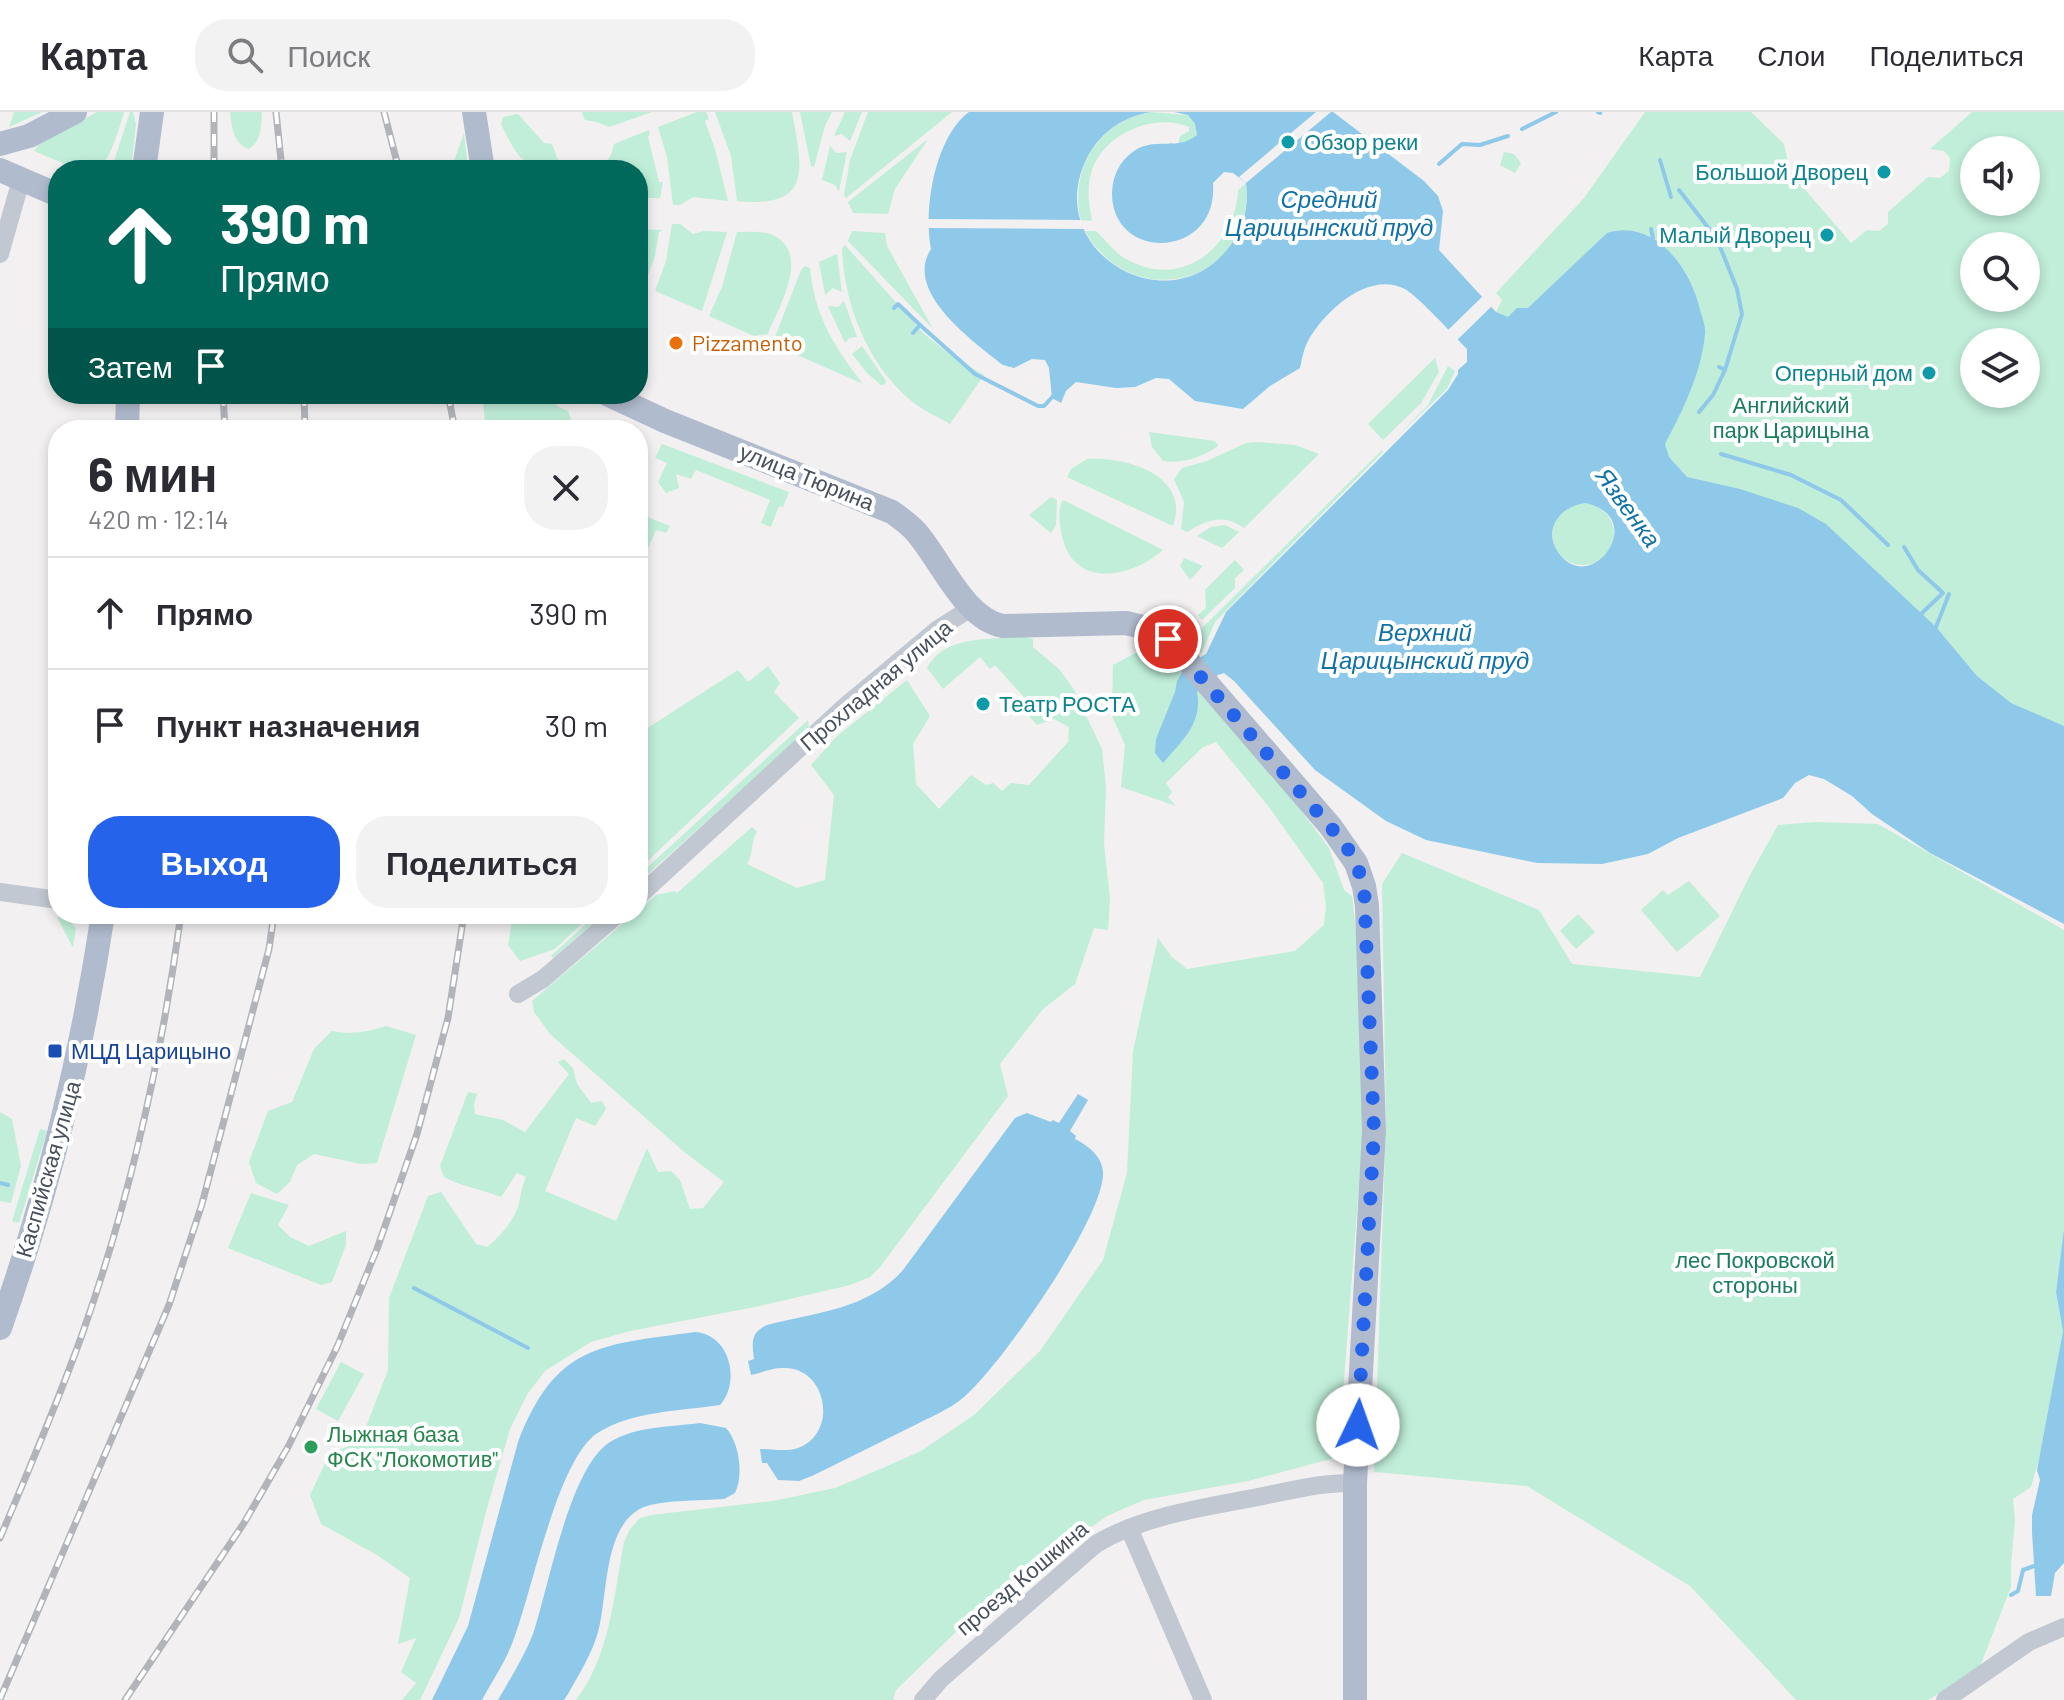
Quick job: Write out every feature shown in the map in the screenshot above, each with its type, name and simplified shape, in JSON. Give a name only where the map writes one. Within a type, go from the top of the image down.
[{"type":"main road","points":[[0,144],[29,136],[75,112]]},
{"type":"main road","points":[[145,160],[152,112]]},
{"type":"main road","points":[[474,112],[482,160]]},
{"type":"main road","points":[[29,136],[19,153],[13,176],[48,191]]},
{"type":"main road","name":"улица Тюрина","points":[[628,404],[892,512],[917,533],[971,608]]},
{"type":"main road","name":"Прохладная улица","points":[[971,608],[986,621],[1003,626],[1126,623],[1159,633],[1214,690],[1345,844],[1356,863],[1364,887],[1374,1131],[1355,1483]]},
{"type":"main road","name":"Каспийская улица","points":[[0,1328],[31,1238],[62,1130],[101,924]]},
{"type":"main road","points":[[1355,1483],[1355,1700]]},
{"type":"street","points":[[473,160],[479,137]]},
{"type":"street","points":[[0,254],[13,176]]},
{"type":"street","name":"Прохладная улица","points":[[648,888],[842,709],[938,629],[971,608]]},
{"type":"street","points":[[0,892],[48,899]]},
{"type":"street","points":[[518,994],[543,979],[606,924]]},
{"type":"street","name":"проезд Кошкина","points":[[923,1700],[941,1679],[1096,1544],[1129,1528],[1236,1501],[1333,1483],[1355,1483]]},
{"type":"street","points":[[1129,1528],[1203,1700]]},
{"type":"street","points":[[1945,1700],[2029,1642],[2064,1627]]},
{"type":"green space","points":[[14,112],[42,112],[9,127]]},
{"type":"green space","points":[[97,112],[124,112],[105,160],[56,160],[34,151],[40,143]]},
{"type":"green space","points":[[130,112],[133,112],[136,124],[132,160],[114,160]]},
{"type":"green space","points":[[230,112],[262,112],[259,137],[249,149],[236,139]]},
{"type":"green space","points":[[582,112],[652,112],[609,127],[585,120]]},
{"type":"green space","points":[[697,112],[706,112],[709,119],[705,121],[728,201],[693,197],[680,205],[673,205],[667,157],[658,127]]},
{"type":"green space","points":[[715,112],[792,112],[799,167],[791,191],[762,202],[737,201],[731,156]]},
{"type":"green space","points":[[800,112],[832,112],[814,167],[811,166]]},
{"type":"green space","points":[[845,112],[862,112],[850,141],[842,134],[834,136]]},
{"type":"green space","points":[[868,112],[952,112],[846,198],[850,160]]},
{"type":"green space","points":[[1151,112],[1188,115],[1195,124],[1197,135],[1189,142],[1178,144],[1180,136],[1189,131],[1189,127],[1161,122],[1132,129],[1119,137],[1098,157],[1092,170],[1089,202],[1092,221],[1081,220],[1078,201],[1080,183],[1092,150],[1116,126]]},
{"type":"green space","name":"Английский парк Царицына","points":[[1645,112],[1751,112],[1784,144],[1790,172],[1851,243],[1867,230],[1879,231],[1888,224],[1888,212],[1928,177],[1940,178],[1949,171],[1950,158],[1944,151],[1930,149],[1972,112],[2064,112],[2064,817],[1496,312],[1502,300],[1496,293],[1584,198]]},
{"type":"green space","points":[[518,114],[544,143],[552,144],[558,160],[523,159],[501,124],[503,117]]},
{"type":"green space","points":[[649,130],[659,182],[663,182],[660,198],[648,198],[648,160],[608,160],[614,144]]},
{"type":"green space","points":[[464,133],[467,160],[455,160]]},
{"type":"green space","points":[[928,139],[895,189],[888,214],[853,213],[848,202]]},
{"type":"green space","points":[[830,146],[836,153],[847,152],[839,191],[835,185],[822,180]]},
{"type":"green space","points":[[1504,152],[1514,154],[1521,163],[1515,173],[1500,165]]},
{"type":"green space","points":[[1246,183],[1244,217],[1232,244],[1212,264],[1187,276],[1160,280],[1132,274],[1106,258],[1085,231],[1096,231],[1123,257],[1148,268],[1168,270],[1186,266],[1217,245],[1228,229],[1238,190]]},
{"type":"green space","points":[[672,224],[680,224],[693,234],[727,232],[702,311],[655,291],[666,261]]},
{"type":"green space","points":[[648,229],[663,230],[659,232],[648,275]]},
{"type":"green space","points":[[852,231],[885,233],[887,246],[933,329],[848,241]]},
{"type":"green space","points":[[737,232],[771,234],[785,245],[790,256],[789,282],[768,334],[754,336],[709,316],[722,287]]},
{"type":"green space","points":[[845,245],[924,334],[953,357],[984,375],[950,424],[908,398],[880,367],[869,349],[847,289],[842,248]]},
{"type":"green space","points":[[837,254],[842,292],[833,288],[825,295],[819,262]]},
{"type":"green space","points":[[805,266],[810,268],[821,316],[843,357],[863,384],[786,350],[775,337]]},
{"type":"green space","points":[[844,301],[857,337],[849,338],[845,343],[828,306],[838,307]]},
{"type":"green space","points":[[862,346],[886,381],[885,384],[881,385],[867,373],[852,354]]},
{"type":"green space","points":[[1435,358],[1439,372],[1421,403],[1383,440],[1368,424]]},
{"type":"green space","points":[[1448,366],[1455,371],[1447,389],[1392,441],[1428,405]]},
{"type":"green space","points":[[483,404],[555,404],[568,411],[571,420],[485,420]]},
{"type":"green space","points":[[1149,432],[1215,441],[1218,446],[1192,459],[1163,461],[1152,447]]},
{"type":"green space","points":[[1246,443],[1295,445],[1319,454],[1244,528],[1229,521],[1215,520],[1187,532],[1181,529],[1184,502],[1174,479],[1182,468],[1207,461]]},
{"type":"green space","points":[[662,444],[789,492],[783,507],[779,506],[771,527],[761,523],[770,500],[696,470],[691,479],[676,474],[679,488],[666,493],[658,482],[667,463],[655,458]]},
{"type":"green space","points":[[1382,450],[1215,622],[1201,654],[1196,644],[1202,628]]},
{"type":"green space","points":[[1087,459],[1136,465],[1164,482],[1176,508],[1173,526],[1067,477],[1071,469]]},
{"type":"green space","points":[[1051,497],[1057,500],[1056,525],[1051,533],[1029,515]]},
{"type":"green space","points":[[1063,500],[1163,550],[1134,568],[1103,574],[1088,570],[1076,563],[1067,550],[1059,519]]},
{"type":"green space","points":[[1583,503],[1595,505],[1605,512],[1612,522],[1612,546],[1605,556],[1595,563],[1583,565],[1571,563],[1561,556],[1554,546],[1552,534],[1554,522],[1561,512],[1571,505]]},
{"type":"green space","points":[[648,517],[670,526],[666,533],[656,530],[648,548]]},
{"type":"green space","points":[[1225,525],[1239,532],[1222,548],[1197,536],[1211,527]]},
{"type":"green space","points":[[1184,558],[1203,566],[1190,580],[1180,566]]},
{"type":"green space","points":[[1235,560],[1244,570],[1235,578],[1235,588],[1202,620],[1198,615],[1206,608],[1205,590]]},
{"type":"green space","points":[[1022,636],[1033,639],[1033,647],[1059,669],[1073,688],[1102,749],[1106,788],[1104,843],[1110,899],[1108,930],[1094,928],[1075,984],[1043,1009],[1000,1064],[1008,1096],[870,1277],[850,1285],[591,1342],[545,1371],[528,1393],[510,1429],[459,1618],[420,1700],[402,1700],[416,1683],[401,1672],[416,1638],[398,1644],[410,1578],[377,1555],[321,1524],[310,1495],[330,1453],[360,1442],[388,1370],[389,1298],[428,1196],[441,1192],[476,1244],[487,1247],[506,1228],[517,1210],[526,1177],[517,1173],[501,1197],[444,1177],[440,1166],[468,1092],[477,1094],[475,1114],[503,1120],[525,1132],[569,1074],[558,1062],[564,1059],[573,1068],[577,1084],[591,1103],[602,1101],[606,1109],[595,1126],[576,1118],[545,1191],[616,1221],[647,1148],[658,1172],[671,1171],[680,1180],[690,1209],[703,1208],[724,1182],[683,1151],[550,1034],[534,1012],[532,1001],[622,924],[648,924],[648,902],[656,895],[677,893],[752,827],[757,832],[747,864],[797,888],[825,880],[834,795],[811,765],[836,737],[907,680],[930,716],[913,744],[916,784],[939,809],[971,775],[986,785],[993,783],[1002,791],[1011,783],[1029,785],[1068,742],[1069,727],[1054,719],[1037,725],[1017,703],[1024,697],[995,665],[990,669],[980,657],[943,689],[927,668],[945,649],[983,639]]},
{"type":"green space","points":[[1154,643],[1267,765],[1329,848],[1344,890],[1352,896],[1361,972],[1363,1134],[1338,1457],[1248,1481],[1144,1500],[1107,1516],[957,1631],[896,1690],[893,1700],[576,1700],[587,1683],[603,1644],[624,1542],[640,1518],[773,1501],[835,1488],[921,1451],[974,1415],[1040,1351],[1103,1260],[1127,1173],[1133,1051],[1158,938],[1172,957],[1187,969],[1295,951],[1324,925],[1326,906],[1323,883],[1269,807],[1216,742],[1203,747],[1166,783],[1172,792],[1168,797],[1176,806],[1121,787],[1125,745],[1112,716],[1113,665]]},
{"type":"green space","points":[[768,666],[780,683],[774,692],[799,718],[648,861],[648,728],[738,670],[748,682]]},
{"type":"green space","points":[[808,720],[809,729],[648,874],[648,867]]},
{"type":"green space","name":"лес Покровской стороны","points":[[1815,822],[1878,824],[2064,930],[2064,1229],[2056,1292],[2063,1331],[2041,1452],[2031,1487],[2013,1499],[2015,1521],[2011,1587],[1979,1669],[1928,1700],[1796,1700],[1690,1586],[1527,1486],[1374,1472],[1386,1125],[1382,884],[1402,853],[1539,910],[1572,964],[1700,977],[1778,825]]},
{"type":"green space","points":[[1689,881],[1720,916],[1677,952],[1641,910],[1663,890],[1668,895]]},
{"type":"green space","points":[[1578,914],[1595,932],[1576,949],[1560,931]]},
{"type":"green space","points":[[61,924],[72,924],[76,928],[73,948]]},
{"type":"green space","points":[[511,924],[581,924],[555,949],[520,961],[508,945]]},
{"type":"green space","points":[[586,924],[592,924],[553,958],[551,956]]},
{"type":"green space","points":[[386,1026],[416,1035],[377,1163],[361,1164],[314,1154],[297,1165],[290,1182],[277,1194],[256,1183],[249,1162],[268,1111],[292,1102],[314,1049],[332,1031],[359,1032]]},
{"type":"green space","points":[[0,1112],[12,1119],[21,1166],[11,1203],[0,1201]]},
{"type":"green space","points":[[40,1129],[47,1131],[19,1223],[12,1221]]},
{"type":"green space","points":[[251,1193],[289,1205],[278,1225],[290,1237],[309,1246],[346,1231],[346,1245],[332,1282],[321,1285],[228,1248]]},
{"type":"green space","points":[[341,1362],[364,1374],[338,1421],[316,1409]]},
{"type":"water","name":"Верхний Царицынский пруд","points":[[969,112],[1151,112],[1121,122],[1105,134],[1086,160],[1077,193],[1082,224],[1096,249],[1119,268],[1146,279],[1176,280],[1205,269],[1235,239],[1246,208],[1246,183],[1233,173],[1224,172],[1213,183],[1210,208],[1200,226],[1184,238],[1165,243],[1146,241],[1129,232],[1117,216],[1113,185],[1124,160],[1143,147],[1179,143],[1197,135],[1195,124],[1188,115],[1174,112],[1333,112],[1424,181],[1438,196],[1443,211],[1439,250],[1496,312],[1508,317],[1517,308],[1528,308],[1607,233],[1624,230],[1655,240],[1668,250],[1688,278],[1705,331],[1695,377],[1665,444],[1669,457],[1687,477],[1740,489],[1798,508],[1826,524],[1936,627],[1977,676],[2011,703],[2064,726],[2064,924],[1930,853],[1872,814],[1852,796],[1824,779],[1809,775],[1795,783],[1783,798],[1678,838],[1648,854],[1602,864],[1537,863],[1426,840],[1386,821],[1315,770],[1224,673],[1197,692],[1194,722],[1163,763],[1155,753],[1156,739],[1177,681],[1187,665],[1206,654],[1226,612],[1448,390],[1458,370],[1467,362],[1467,349],[1405,289],[1377,285],[1363,289],[1337,306],[1309,339],[1300,368],[1270,386],[1243,409],[1195,401],[1169,379],[1156,378],[1135,387],[1116,388],[1076,382],[1066,391],[1061,403],[1052,398],[1049,368],[1045,360],[1032,359],[1014,368],[1003,365],[960,330],[934,299],[926,282],[925,265],[931,249],[929,214],[934,175],[957,123]],"holes":[[[1585,503],[1604,511],[1613,523],[1614,537],[1608,550],[1598,561],[1585,566],[1571,564],[1558,552],[1554,543],[1552,535],[1556,520],[1568,509]]]},
{"type":"water","points":[[1078,1094],[1088,1100],[1070,1131],[1076,1136],[1075,1139],[1095,1153],[1101,1163],[1103,1175],[1098,1197],[1086,1225],[1047,1292],[1001,1355],[964,1397],[945,1410],[812,1476],[799,1481],[778,1480],[767,1463],[762,1463],[760,1449],[794,1449],[811,1440],[823,1415],[822,1401],[809,1377],[797,1370],[778,1368],[751,1375],[748,1361],[754,1359],[753,1343],[758,1331],[767,1325],[840,1308],[889,1283],[903,1270],[1015,1118],[1027,1113],[1059,1123]]},
{"type":"water","points":[[2064,1229],[2064,1563],[2055,1573],[2051,1596],[2036,1596],[2032,1515],[2040,1480],[2037,1470],[2063,1331],[2056,1292]]},
{"type":"water","points":[[695,1332],[717,1341],[728,1361],[730,1384],[720,1405],[640,1416],[609,1426],[596,1434],[582,1449],[569,1471],[547,1530],[513,1641],[482,1700],[432,1700],[468,1626],[518,1442],[548,1385],[585,1355],[607,1347]]},
{"type":"water","points":[[700,1423],[726,1428],[730,1434],[740,1468],[735,1493],[724,1499],[667,1502],[638,1510],[618,1533],[595,1640],[564,1700],[498,1700],[533,1634],[562,1530],[583,1476],[596,1456],[610,1442],[631,1433]]},
{"type":"pier","points":[[1316,112],[1331,112],[1246,183],[1239,177]]},
{"type":"pier","points":[[926,219],[1081,220],[1084,229],[926,228]]},
{"type":"pier","points":[[1485,294],[1494,304],[1455,342],[1445,333]]},
{"type":"waterway","points":[[1522,129],[1556,112]]},
{"type":"waterway","points":[[1439,164],[1462,144],[1480,145],[1508,136]]},
{"type":"waterway","points":[[1660,160],[1671,197]]},
{"type":"waterway","points":[[1679,190],[1717,239],[1737,289],[1742,314],[1725,370]]},
{"type":"waterway","points":[[1651,229],[1653,238]]},
{"type":"waterway","points":[[894,308],[898,304],[920,325]]},
{"type":"waterway","points":[[913,333],[920,325],[975,374],[1038,406],[1044,406],[1055,394]]},
{"type":"waterway","points":[[1699,412],[1713,395],[1725,370],[1719,367]]},
{"type":"waterway","points":[[1721,454],[1791,475],[1841,500],[1888,545]]},
{"type":"waterway","points":[[1904,547],[1918,570],[1943,593],[1922,613]]},
{"type":"waterway","points":[[1936,627],[1949,594]]},
{"type":"waterway","points":[[0,1183],[8,1185]]},
{"type":"waterway","points":[[414,1288],[528,1348]]},
{"type":"waterway","points":[[2011,1595],[2018,1591],[2023,1570],[2034,1566]]},
{"type":"railway","points":[[214,112],[214,160]]},
{"type":"railway","points":[[276,112],[281,160]]},
{"type":"railway","points":[[384,112],[396,160]]},
{"type":"railway","points":[[224,404],[224,420]]},
{"type":"railway","points":[[304,404],[305,420]]},
{"type":"railway","points":[[450,404],[453,420]]},
{"type":"railway","points":[[0,1538],[74,1356],[116,1227],[154,1072],[179,924]]},
{"type":"railway","points":[[0,1699],[169,1305],[202,1204],[269,949],[273,924]]},
{"type":"railway","points":[[125,1700],[244,1523],[288,1447],[337,1347],[377,1249],[417,1134],[448,1018],[462,924]]},
{"type":"place","name":"Обзор реки","points":[[1288,142]]},
{"type":"place","name":"Большой Дворец","points":[[1884,172]]},
{"type":"place","name":"Малый Дворец","points":[[1827,235]]},
{"type":"place","name":"Pizzamento","points":[[676,343]]},
{"type":"place","name":"Оперный дом","points":[[1929,373]]},
{"type":"place","name":"Театр РОСТА","points":[[983,704]]},
{"type":"place","name":"МЦД Царицыно","points":[[55,1051]]},
{"type":"place","name":"Лыжная база ФСК \"Локомотив\"","points":[[311,1447]]},
{"type":"route","points":[[1168,639],[1345,844],[1364,886],[1374,1131],[1358,1425]]},
{"type":"water label","name":"Средний Царицынский пруд","points":[[1329,214]]},
{"type":"water label","name":"Язвенка","points":[[1628,508]]}]
